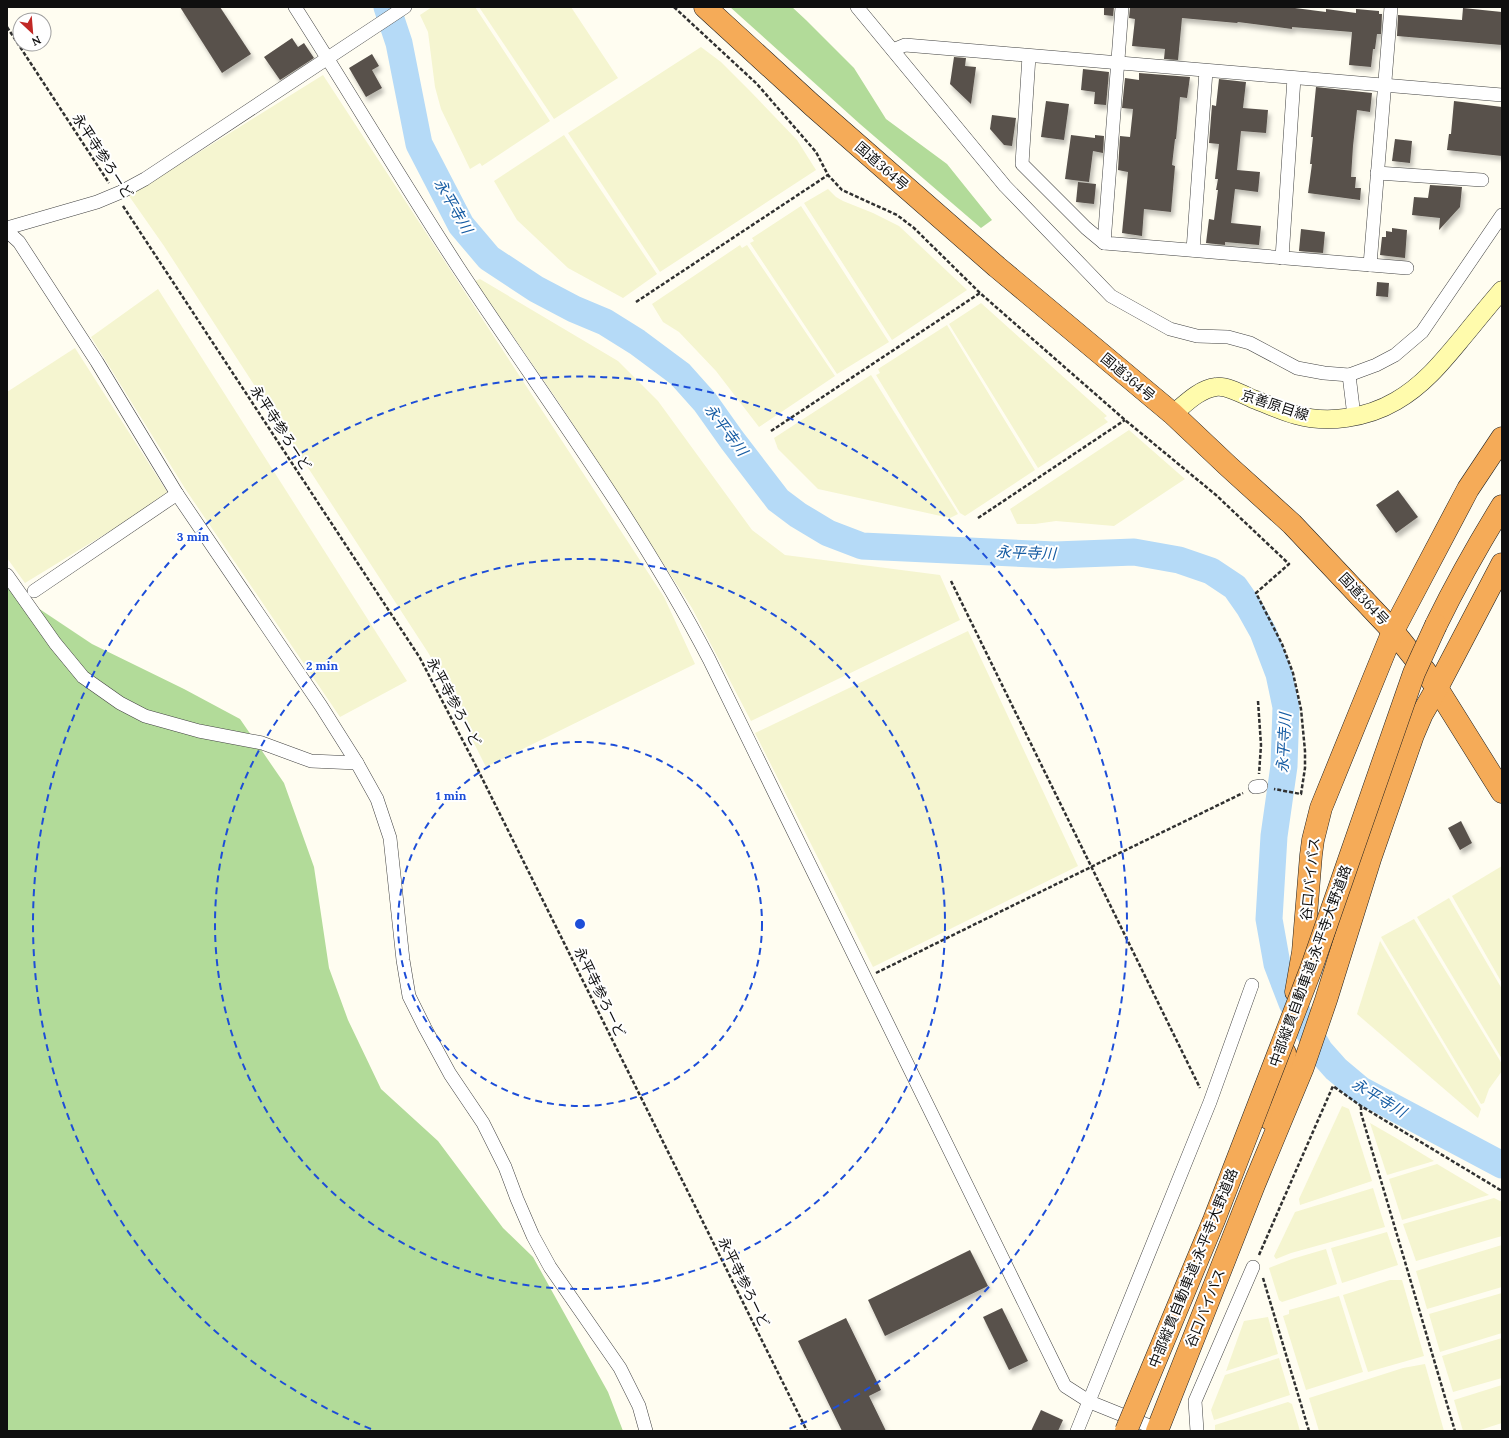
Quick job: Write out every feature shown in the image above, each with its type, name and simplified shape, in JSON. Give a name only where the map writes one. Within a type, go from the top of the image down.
[{"type":"highway","name":"国道364号","points":[[705,7],[812,105],[991,262],[1173,414],[1292,524],[1393,631],[1437,688],[1502,792]]},
{"type":"highway","name":"谷口バイパス","points":[[1254,1185],[1286,1048],[1303,952],[1311,855],[1320,808],[1393,631],[1468,489],[1502,438]]},
{"type":"highway","name":"中部縦貫自動車道;永平寺大野道路","points":[[1126,1431],[1214,1220],[1273,1070],[1311,968],[1414,673],[1455,585],[1502,506]]},
{"type":"highway","name":"谷口バイパス","points":[[1159,1430],[1254,1185],[1303,1067],[1326,1000],[1370,859],[1413,735],[1422,714],[1502,564]]},
{"type":"main road","name":"京善原目線","points":[[1173,414],[1190,399],[1205,390],[1217,386],[1232,390],[1296,415],[1323,419],[1354,416],[1379,410],[1395,402],[1414,389],[1436,370],[1502,290]]},
{"type":"street","points":[[295,7],[458,266],[626,516],[686,614],[713,666],[1065,1386],[1090,1402],[1159,1430]]},
{"type":"street","points":[[404,7],[144,179],[97,202],[7,230],[19,242],[88,349],[177,494],[321,706],[357,763],[377,799],[390,838],[403,960],[409,996],[424,1028],[450,1074],[483,1123],[505,1167],[533,1236],[550,1267],[620,1368],[639,1406],[646,1431]]},
{"type":"street","points":[[857,7],[1006,186],[1112,296],[1170,329],[1197,336],[1228,337],[1250,343],[1297,368],[1324,373],[1349,375],[1376,365],[1395,355],[1422,332],[1502,215]]},
{"type":"street","points":[[1104,243],[1122,7]]},
{"type":"street","points":[[1370,265],[1391,7]]},
{"type":"street","points":[[893,50],[905,45],[1117,64],[1502,95]]},
{"type":"street","points":[[1029,56],[1022,164],[1086,228],[1104,243],[1407,268]]},
{"type":"street","points":[[1193,250],[1206,71]]},
{"type":"street","points":[[1282,258],[1294,78]]},
{"type":"street","points":[[1377,172],[1482,180]]},
{"type":"street","points":[[1349,375],[1354,416]]},
{"type":"street","points":[[34,591],[177,494]]},
{"type":"street","points":[[7,575],[55,643],[83,677],[120,703],[145,716],[199,731],[262,743],[311,760],[357,763]]},
{"type":"street","points":[[1077,1431],[1210,1102],[1252,985]]},
{"type":"street","points":[[1197,1431],[1195,1401],[1253,1267]]},
{"type":"path","points":[[674,7],[757,84],[816,152],[828,175],[842,190],[896,215],[914,228],[980,293],[1125,420],[1216,495],[1288,564],[1256,593],[1282,644],[1293,673],[1301,709],[1305,768],[1301,794],[1258,786],[1090,867],[865,979]]},
{"type":"path","name":"永平寺参ろーど","points":[[7,27],[420,658],[480,773],[807,1431]]},
{"type":"path","points":[[636,302],[828,175]]},
{"type":"path","points":[[771,431],[980,293]]},
{"type":"path","points":[[978,518],[1125,420]]},
{"type":"path","points":[[951,581],[1090,867],[1202,1092],[1210,1102]]},
{"type":"path","points":[[1258,701],[1261,745],[1258,786]]},
{"type":"path","points":[[1309,1431],[1261,1274],[1253,1267],[1333,1086],[1361,1106],[1502,1191]]},
{"type":"path","points":[[1361,1106],[1361,1113],[1455,1431]]},
{"type":"green space","points":[[432,7],[475,7],[550,121],[482,166],[480,163],[470,169],[441,109],[435,87],[428,32],[420,15]]},
{"type":"green space","points":[[479,7],[571,7],[618,78],[554,119]]},
{"type":"green space","points":[[730,7],[792,7],[854,68],[886,119],[947,164],[992,220],[981,228],[860,124]]},
{"type":"green space","points":[[701,47],[721,62],[797,140],[816,170],[660,272],[568,133]]},
{"type":"green space","points":[[323,75],[664,597],[695,664],[486,767],[429,654],[164,246],[129,196]]},
{"type":"green space","points":[[564,135],[657,274],[623,298],[568,268],[517,220],[494,181]]},
{"type":"green space","points":[[828,189],[836,197],[843,201],[873,213],[899,226],[967,290],[892,340],[804,203]]},
{"type":"green space","points":[[801,206],[889,342],[837,374],[750,243],[754,241],[752,238]]},
{"type":"green space","points":[[740,245],[742,248],[747,245],[835,376],[759,427],[716,371],[679,332],[663,322],[652,304]]},
{"type":"green space","points":[[480,279],[618,361],[658,401],[752,530],[785,555],[940,575],[960,620],[751,721],[692,608],[560,404],[475,281]]},
{"type":"green space","points":[[158,289],[407,681],[340,717],[186,490],[91,337]]},
{"type":"green space","points":[[981,303],[1107,416],[1104,418],[1108,422],[1038,468],[949,324]]},
{"type":"green space","points":[[947,325],[1035,470],[965,516],[960,513],[876,375],[880,373],[878,369]]},
{"type":"green space","points":[[75,348],[169,495],[25,583],[7,558],[7,392]]},
{"type":"green space","points":[[871,375],[958,514],[950,518],[818,489],[778,449],[774,438]]},
{"type":"green space","points":[[1129,430],[1185,479],[1114,526],[1056,521],[1035,524],[1017,524],[1010,509]]},
{"type":"green space","points":[[7,569],[35,606],[92,644],[184,689],[240,719],[284,783],[314,867],[329,968],[348,1020],[381,1089],[438,1141],[503,1228],[533,1257],[608,1392],[623,1431],[7,1431]]},
{"type":"green space","points":[[968,631],[1078,866],[873,967],[755,733]]},
{"type":"green space","points":[[1502,866],[1502,983],[1452,896]]},
{"type":"green space","points":[[1449,898],[1502,989],[1502,1059],[1417,917]]},
{"type":"green space","points":[[1414,919],[1502,1064],[1502,1071],[1489,1089],[1484,1103],[1481,1104],[1381,937]]},
{"type":"green space","points":[[1380,941],[1481,1109],[1478,1118],[1357,1014]]},
{"type":"green space","points":[[1342,1106],[1349,1109],[1372,1181],[1300,1205],[1299,1199]]},
{"type":"green space","points":[[1370,1123],[1396,1138],[1434,1161],[1387,1175]]},
{"type":"green space","points":[[1437,1164],[1489,1195],[1402,1220],[1389,1179]]},
{"type":"green space","points":[[1373,1188],[1385,1227],[1291,1253],[1276,1259],[1274,1256],[1295,1212]]},
{"type":"green space","points":[[1494,1198],[1502,1202],[1502,1236],[1416,1261],[1403,1224]]},
{"type":"green space","points":[[1387,1232],[1398,1265],[1342,1283],[1331,1248]]},
{"type":"green space","points":[[1502,1245],[1502,1287],[1427,1309],[1416,1271]]},
{"type":"green space","points":[[1326,1249],[1337,1284],[1282,1302],[1279,1300],[1269,1268],[1292,1259]]},
{"type":"green space","points":[[1390,1280],[1402,1280],[1424,1356],[1368,1372],[1343,1295]]},
{"type":"green space","points":[[1502,1293],[1502,1333],[1440,1352],[1429,1314]]},
{"type":"green space","points":[[1339,1296],[1363,1372],[1306,1390],[1283,1316],[1289,1314],[1289,1310]]},
{"type":"green space","points":[[1268,1317],[1278,1354],[1226,1371],[1244,1321]]},
{"type":"green space","points":[[1502,1338],[1502,1378],[1453,1392],[1442,1356]]},
{"type":"green space","points":[[1279,1358],[1290,1395],[1214,1420],[1211,1410],[1225,1375]]},
{"type":"green space","points":[[1425,1364],[1444,1431],[1319,1431],[1309,1398],[1403,1368]]},
{"type":"green space","points":[[1502,1385],[1502,1423],[1477,1431],[1463,1431],[1454,1400]]},
{"type":"green space","points":[[1288,1402],[1292,1404],[1300,1431],[1215,1431],[1215,1425]]},
{"type":"building","points":[[180,7],[220,7],[251,54],[222,73]]},
{"type":"building","points":[[1104,7],[1114,7],[1113,16],[1104,15]]},
{"type":"building","points":[[1130,7],[1295,7],[1326,12],[1326,9],[1356,13],[1356,9],[1379,11],[1379,14],[1382,14],[1381,34],[1377,34],[1375,49],[1373,49],[1371,67],[1349,65],[1352,32],[1292,27],[1292,29],[1238,22],[1182,18],[1178,60],[1164,59],[1165,49],[1132,46],[1135,19],[1129,18]]},
{"type":"building","points":[[1463,8],[1502,12],[1502,45],[1397,36],[1398,15],[1462,20]]},
{"type":"building","points":[[292,38],[298,47],[304,43],[314,58],[280,80],[264,57]]},
{"type":"building","points":[[372,54],[379,66],[372,70],[382,88],[366,97],[349,68]]},
{"type":"building","points":[[954,57],[966,58],[965,66],[976,67],[971,104],[950,84]]},
{"type":"building","points":[[1083,69],[1109,72],[1106,105],[1094,104],[1095,92],[1081,90]]},
{"type":"building","points":[[1139,73],[1190,77],[1187,98],[1180,97],[1172,165],[1175,166],[1171,212],[1144,209],[1142,236],[1122,233],[1128,172],[1118,170],[1120,136],[1130,137],[1133,109],[1122,108],[1125,78],[1139,80]]},
{"type":"building","points":[[1219,79],[1246,82],[1243,108],[1268,110],[1266,133],[1241,131],[1237,170],[1260,172],[1258,192],[1235,189],[1231,223],[1261,226],[1259,245],[1225,242],[1225,245],[1206,243],[1209,219],[1214,220],[1218,190],[1216,190],[1218,179],[1215,179],[1219,144],[1209,143],[1212,105],[1216,106]]},
{"type":"building","points":[[1316,87],[1372,93],[1370,112],[1357,110],[1351,177],[1356,177],[1355,188],[1361,188],[1360,200],[1308,193],[1312,164],[1310,164],[1313,137],[1311,137]]},
{"type":"building","points":[[1046,101],[1069,104],[1064,140],[1041,137]]},
{"type":"building","points":[[1454,101],[1502,107],[1502,156],[1447,150],[1449,134],[1451,134]]},
{"type":"building","points":[[992,115],[1016,118],[1012,146],[1004,145],[990,129]]},
{"type":"building","points":[[1071,135],[1095,138],[1095,135],[1104,136],[1103,153],[1093,151],[1089,182],[1065,179]]},
{"type":"building","points":[[1395,139],[1412,141],[1410,163],[1392,161]]},
{"type":"building","points":[[1078,182],[1096,184],[1094,204],[1076,202]]},
{"type":"building","points":[[1430,185],[1462,187],[1460,207],[1439,230],[1440,218],[1412,215],[1414,197],[1428,198]]},
{"type":"building","points":[[1392,228],[1407,230],[1405,258],[1380,255],[1382,237],[1386,237],[1386,231],[1392,232]]},
{"type":"building","points":[[1301,229],[1325,232],[1323,253],[1299,251]]},
{"type":"building","points":[[1377,282],[1389,283],[1388,297],[1376,296]]},
{"type":"building","points":[[1398,490],[1418,517],[1396,533],[1376,505]]},
{"type":"building","points":[[1461,821],[1472,843],[1460,850],[1448,828]]},
{"type":"building","points":[[970,1250],[988,1286],[885,1336],[868,1300]]},
{"type":"building","points":[[1002,1308],[1028,1361],[1009,1370],[983,1317]]},
{"type":"building","points":[[846,1318],[881,1390],[869,1396],[886,1431],[842,1431],[798,1341]]},
{"type":"building","points":[[1041,1410],[1063,1420],[1058,1431],[1031,1431]]},
{"type":"waterway","name":"永平寺川","points":[[387,7],[399,43],[419,144],[461,225],[489,258],[536,289],[574,309],[605,322],[637,342],[680,374],[705,402],[778,500],[798,515],[828,533],[862,546],[1055,555],[1134,552],[1179,560],[1211,571],[1235,587],[1249,607],[1263,632],[1279,674],[1286,707],[1284,766],[1274,836],[1269,919],[1277,964],[1292,1003],[1320,1051],[1336,1069],[1361,1090],[1502,1165]]}]
